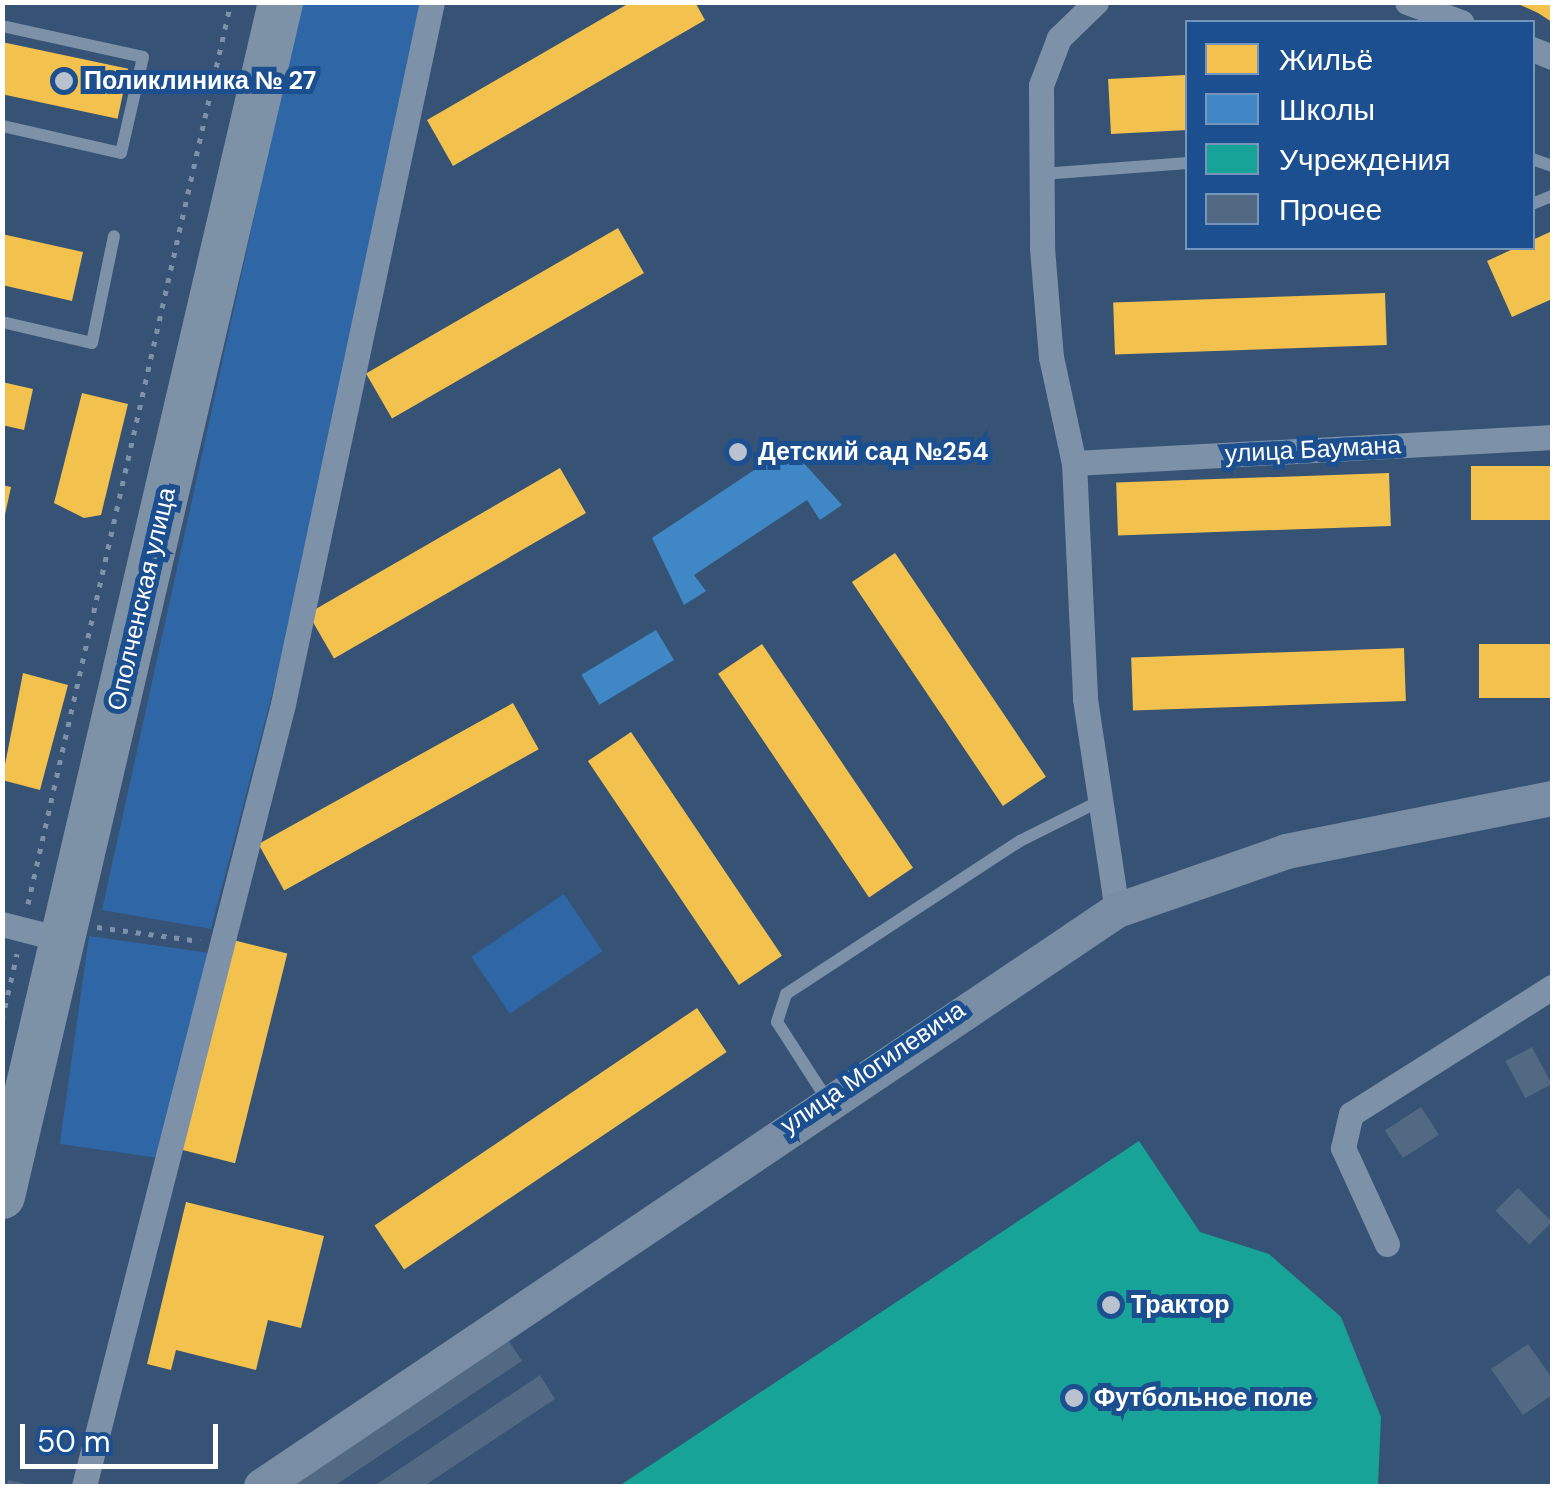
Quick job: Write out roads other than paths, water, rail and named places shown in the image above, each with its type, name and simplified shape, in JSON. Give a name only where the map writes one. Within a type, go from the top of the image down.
[{"type":"highway","name":"Ополченская улица","points":[[2,1196],[38,929],[280,2]]},
{"type":"street","points":[[84,1486],[219,944],[284,704],[432,2]]},
{"type":"street","points":[[1096,2],[1047,60],[1042,174],[1051,357],[1074,463],[1085,699],[1117,910]]},
{"type":"street","points":[[1406,2],[1455,20]]},
{"type":"street","name":"улица Баумана","points":[[1074,463],[1552,438]]},
{"type":"street","name":"улица Могилевича","points":[[262,1486],[826,1098],[1117,910],[1286,851],[1552,798]]},
{"type":"street","points":[[1387,1244],[1342,1148],[1351,1114],[1552,987]]},
{"type":"lane","points":[[2,26],[144,57],[120,153],[2,126]]},
{"type":"lane","points":[[1042,174],[1185,163]]},
{"type":"lane","points":[[2,322],[92,342],[114,236]]},
{"type":"lane","points":[[826,1098],[777,1022],[786,994],[1020,840],[1100,800]]},
{"type":"place","name":"Поликлиника № 27","points":[[64,81]]},
{"type":"place","name":"Детский сад №254","points":[[738,452]]},
{"type":"place","name":"Трактор","points":[[1111,1305]]},
{"type":"place","name":"Футбольное поле","points":[[1074,1398]]}]
